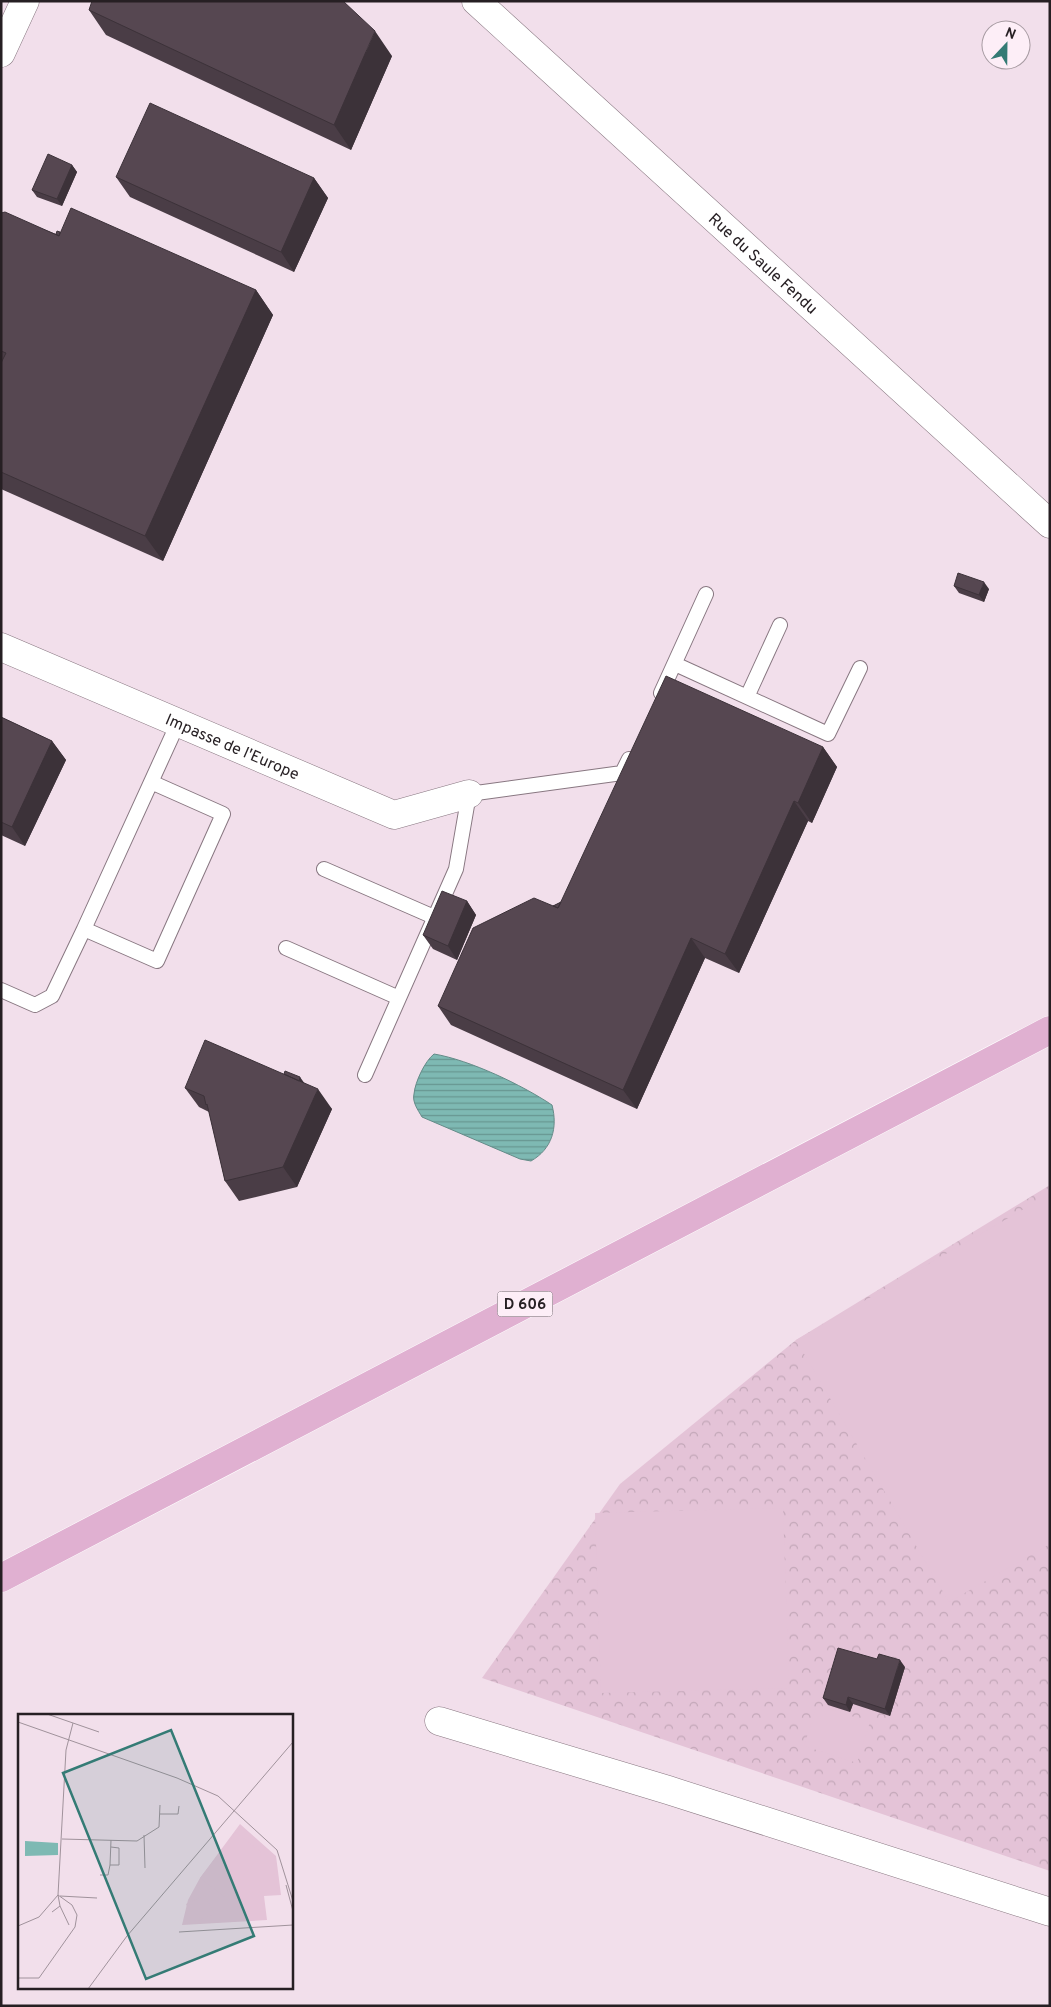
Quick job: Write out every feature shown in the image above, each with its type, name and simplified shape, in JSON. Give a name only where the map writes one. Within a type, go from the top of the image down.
[{"type":"main road","name":"D 606","points":[[1,1578],[1050,1030]]},
{"type":"street","points":[[1,52],[25,1]]},
{"type":"street","name":"Rue du Saule Fendu","points":[[476,1],[1050,524]]},
{"type":"street","name":"Impasse de l'Europe","points":[[1,647],[394,815],[469,794]]},
{"type":"street","points":[[439,1721],[668,1790],[1050,1912]]},
{"type":"lane","points":[[655,706],[706,594]]},
{"type":"lane","points":[[747,697],[780,625]]},
{"type":"lane","points":[[675,664],[828,734],[860,668]]},
{"type":"lane","points":[[1,990],[35,1005],[52,996],[178,722]]},
{"type":"lane","points":[[365,1075],[456,869],[469,794],[622,774],[634,748]]},
{"type":"lane","points":[[84,930],[157,961],[223,814],[151,782]]},
{"type":"lane","points":[[324,869],[434,917]]},
{"type":"lane","points":[[286,948],[398,998]]},
{"type":"green space","points":[[1050,1185],[1050,1871],[482,1678],[620,1484],[796,1340]]},
{"type":"green space","points":[[1050,1194],[1050,1544],[949,1602],[796,1340]]},
{"type":"green space","points":[[783,1508],[789,1688],[601,1693],[595,1513]]},
{"type":"green space","points":[[817,1705],[870,1722],[857,1763],[804,1746]]},
{"type":"shaded area","points":[[434,1054],[448,1057],[495,1074],[526,1089],[552,1105],[554,1130],[544,1150],[531,1161],[520,1159],[422,1117],[415,1103],[415,1089],[418,1078]]},
{"type":"building","points":[[92,1],[343,1],[375,31],[334,125],[89,10]]},
{"type":"building","points":[[150,103],[314,178],[281,252],[116,177]]},
{"type":"building","points":[[48,154],[72,165],[57,199],[32,190]]},
{"type":"building","points":[[71,208],[256,290],[145,536],[1,472],[1,363],[6,353],[1,351],[1,213],[5,212],[59,236]]},
{"type":"building","points":[[958,573],[984,582],[979,595],[954,586]]},
{"type":"building","points":[[666,676],[823,747],[798,803],[794,801],[725,954],[691,938],[623,1090],[438,1006],[473,928],[534,898],[558,908]]},
{"type":"building","points":[[1,717],[52,741],[12,827],[1,822]]},
{"type":"building","points":[[442,891],[467,901],[448,946],[423,935]]},
{"type":"building","points":[[561,902],[558,908],[553,906]]},
{"type":"building","points":[[205,1040],[318,1089],[283,1167],[225,1181],[204,1096],[185,1088]]},
{"type":"building","points":[[285,1071],[300,1077],[299,1081],[284,1074]]},
{"type":"building","points":[[838,1648],[877,1659],[879,1654],[900,1660],[885,1709],[848,1697],[846,1705],[823,1698]]}]
